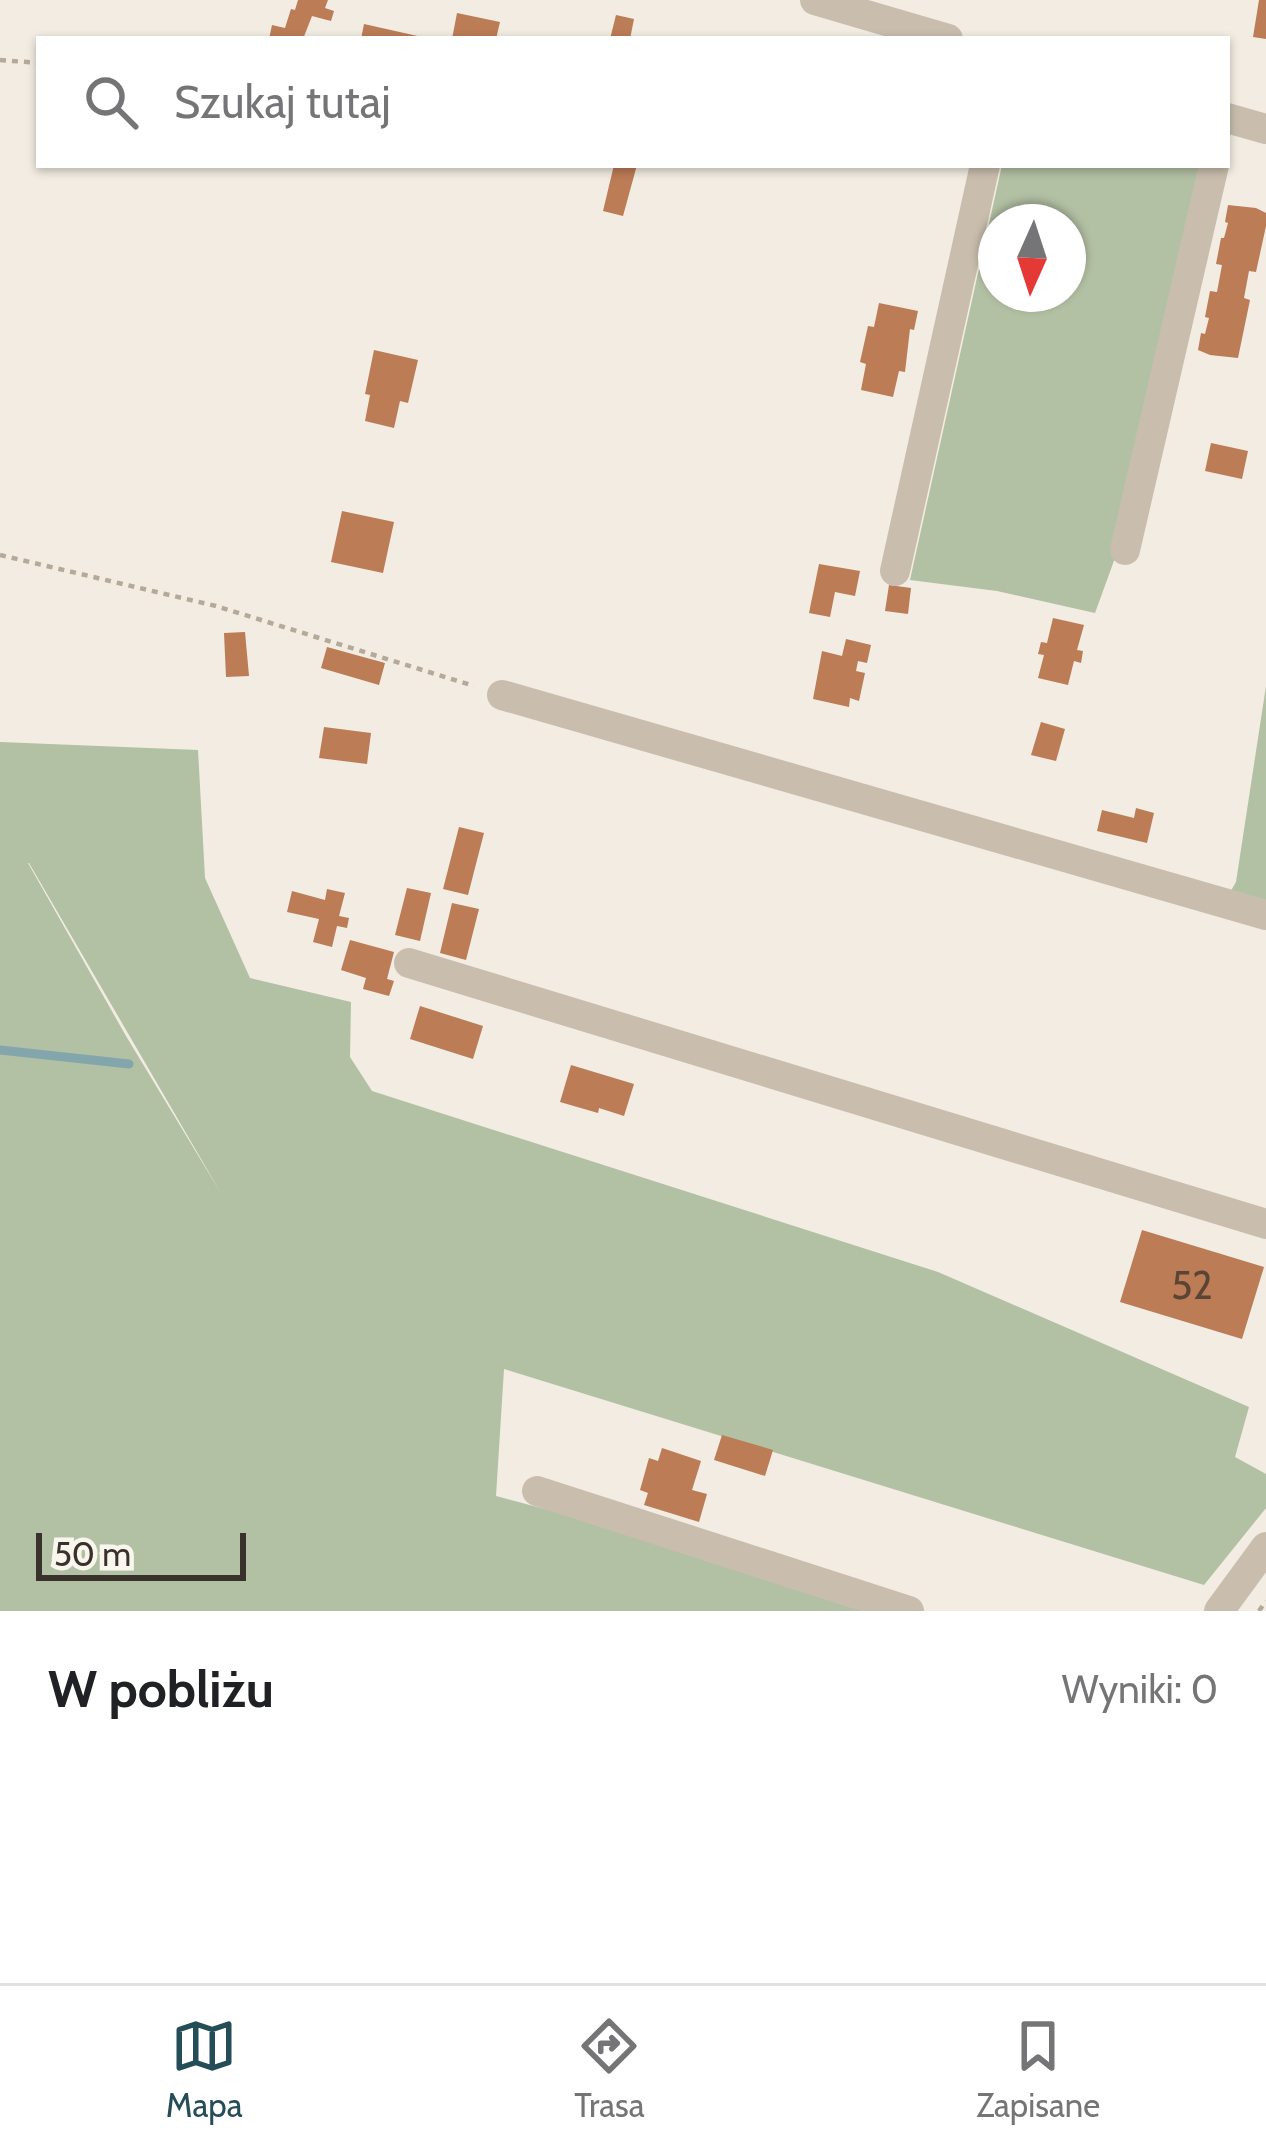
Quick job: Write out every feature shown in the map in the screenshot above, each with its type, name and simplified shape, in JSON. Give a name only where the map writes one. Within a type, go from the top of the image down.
[{"type":"street","points":[[814,0],[863,7],[940,36]]},
{"type":"street","points":[[1230,119],[1266,129]]},
{"type":"street","points":[[896,571],[984,168]]},
{"type":"street","points":[[1125,550],[1213,168]]},
{"type":"street","points":[[502,695],[1266,915]]},
{"type":"street","points":[[409,963],[1266,1225]]},
{"type":"street","points":[[537,1491],[909,1611]]},
{"type":"street","points":[[1220,1611],[1266,1547]]},
{"type":"path","points":[[0,60],[36,63]]},
{"type":"path","points":[[0,555],[216,606],[502,695]]},
{"type":"path","points":[[1259,1611],[1266,1601]]},
{"type":"green space","points":[[1001,168],[1203,168],[1119,547],[1095,613],[997,591],[910,580],[978,273],[978,312],[1086,312],[1086,204],[993,204]]},
{"type":"green space","points":[[1266,686],[1266,904],[1229,894],[1236,882]]},
{"type":"green space","points":[[0,742],[198,750],[205,878],[250,978],[351,1002],[350,1057],[372,1091],[938,1272],[1249,1407],[1235,1457],[1266,1474],[1266,1508],[1204,1585],[504,1369],[496,1496],[877,1597],[870,1611],[0,1611]],"holes":[[[28,863],[222,1195],[126,1036]]]},
{"type":"building","points":[[298,0],[328,0],[325,8],[334,11],[331,21],[312,16],[304,36],[270,36],[272,25],[285,28],[291,9],[295,10]]},
{"type":"building","points":[[1259,0],[1266,0],[1266,39],[1253,37]]},
{"type":"building","points":[[457,13],[500,22],[497,36],[453,36]]},
{"type":"building","points":[[616,15],[634,19],[631,36],[611,36]]},
{"type":"building","points":[[364,24],[418,36],[362,36]]},
{"type":"building","points":[[613,168],[636,168],[623,216],[603,211]]},
{"type":"building","points":[[1228,205],[1266,213],[1256,272],[1249,271],[1244,298],[1250,300],[1238,358],[1198,350],[1209,318],[1205,317],[1210,291],[1217,292],[1222,265],[1216,264]]},
{"type":"building","points":[[879,303],[918,311],[914,330],[910,329],[905,372],[899,371],[893,397],[861,390],[866,364],[860,362]]},
{"type":"building","points":[[374,350],[418,360],[408,403],[400,401],[394,428],[365,421]]},
{"type":"building","points":[[1211,443],[1248,451],[1242,479],[1205,471]]},
{"type":"building","points":[[342,511],[394,522],[383,573],[331,562]]},
{"type":"building","points":[[819,564],[860,571],[855,596],[835,592],[830,617],[809,613]]},
{"type":"building","points":[[889,585],[911,588],[908,614],[885,611]]},
{"type":"building","points":[[1053,618],[1084,625],[1077,650],[1083,651],[1081,663],[1074,661],[1068,685],[1038,678],[1044,655],[1038,654],[1041,642],[1047,643]]},
{"type":"building","points":[[245,632],[249,676],[226,677],[224,633]]},
{"type":"building","points":[[846,639],[871,645],[867,663],[858,661],[856,671],[865,673],[859,701],[850,698],[849,707],[813,699],[822,651],[842,656]]},
{"type":"building","points":[[327,647],[385,663],[379,685],[321,668]]},
{"type":"building","points":[[1041,722],[1065,729],[1056,761],[1031,755]]},
{"type":"building","points":[[324,727],[371,733],[367,764],[319,758]]},
{"type":"building","points":[[1136,808],[1154,813],[1147,843],[1097,831],[1102,810],[1134,818]]},
{"type":"building","points":[[459,827],[484,833],[468,895],[443,889]]},
{"type":"building","points":[[407,888],[431,893],[420,941],[395,935]]},
{"type":"building","points":[[327,889],[345,893],[339,916],[349,918],[347,928],[337,926],[332,947],[313,942],[319,919],[287,912],[292,891],[325,900]]},
{"type":"building","points":[[452,903],[479,909],[466,960],[440,953]]},
{"type":"building","points":[[350,940],[394,952],[387,979],[394,981],[389,996],[363,989],[366,978],[341,970]]},
{"type":"building","points":[[420,1006],[483,1026],[473,1059],[410,1039]]},
{"type":"building","points":[[571,1065],[634,1084],[624,1116],[560,1102]]},
{"type":"building","points":[[1142,1230],[1264,1267],[1242,1339],[1120,1302]]},
{"type":"building","points":[[722,1435],[773,1450],[765,1476],[714,1460]]},
{"type":"building","points":[[662,1448],[701,1461],[692,1490],[707,1494],[699,1522],[644,1505],[648,1493],[640,1490],[649,1458],[658,1461]]},
{"type":"waterway","points":[[0,1050],[129,1064]]}]
